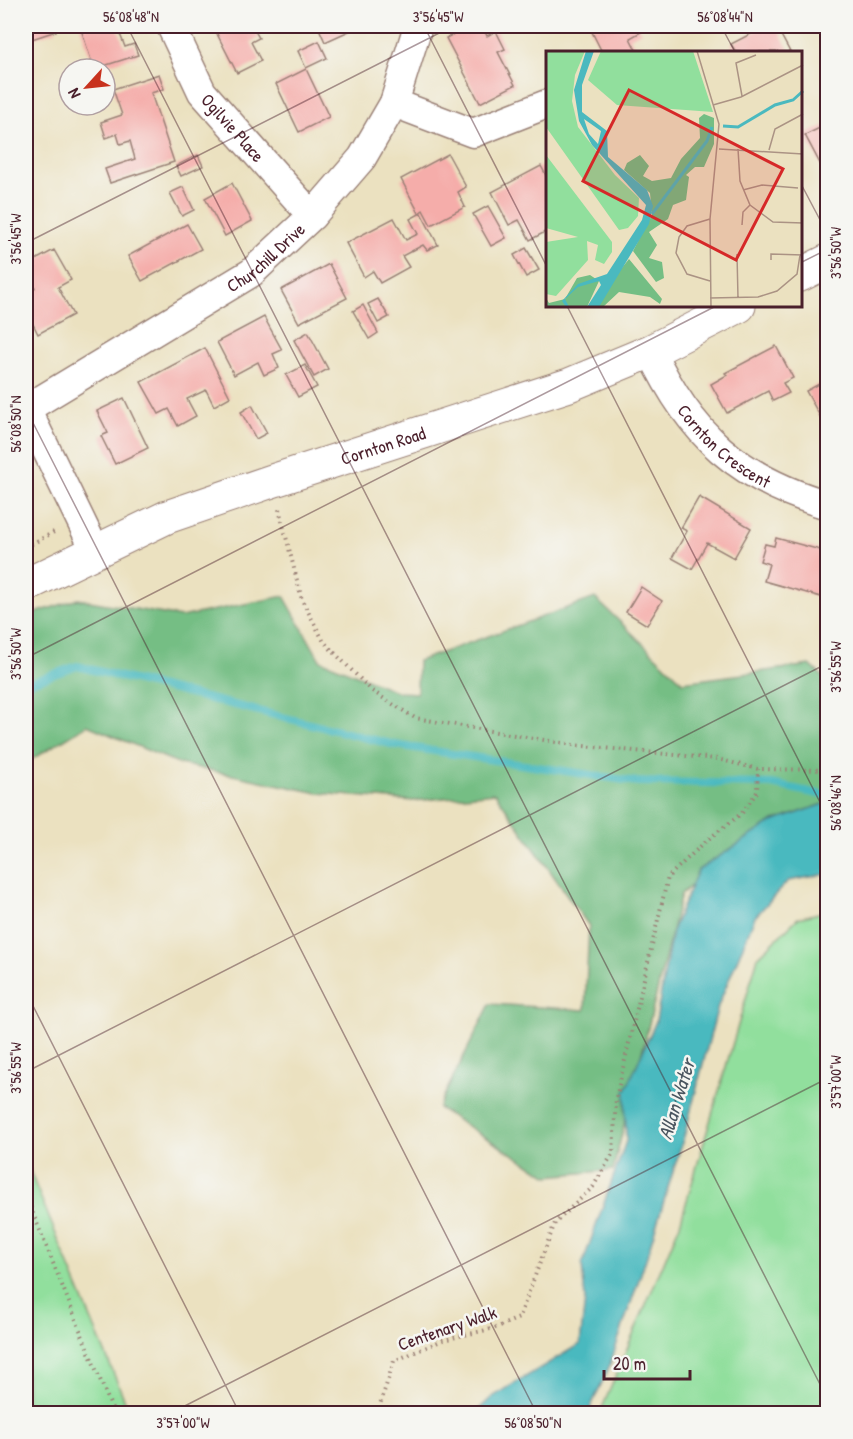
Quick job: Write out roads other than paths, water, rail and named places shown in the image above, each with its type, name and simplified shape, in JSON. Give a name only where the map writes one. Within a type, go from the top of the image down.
[{"type":"main road","points":[[802,274],[828,261]]},
{"type":"main road","name":"Cornton Road","points":[[26,585],[167,517],[568,385],[651,351],[735,308]]},
{"type":"street","name":"Ogilvie Place","points":[[171,26],[202,92],[312,216]]},
{"type":"street","name":"Churchill Drive","points":[[26,408],[251,273],[312,216],[362,158],[394,103],[418,26]]},
{"type":"street","points":[[394,103],[473,133],[546,104]]},
{"type":"street","name":"Cornton Crescent","points":[[651,351],[672,392],[720,450],[752,475],[790,494],[828,505]]},
{"type":"street","points":[[26,408],[95,550]]},
{"type":"water","name":"Allan Water","points":[[827,803],[827,874],[788,881],[755,917],[718,1006],[685,1133],[646,1259],[609,1367],[588,1413],[475,1413],[492,1397],[580,1344],[585,1299],[582,1265],[626,1141],[625,1092],[656,1021],[672,931],[698,870],[772,822]]},
{"type":"waterway","points":[[26,684],[77,666],[395,745],[637,782],[771,784],[828,796]]}]
